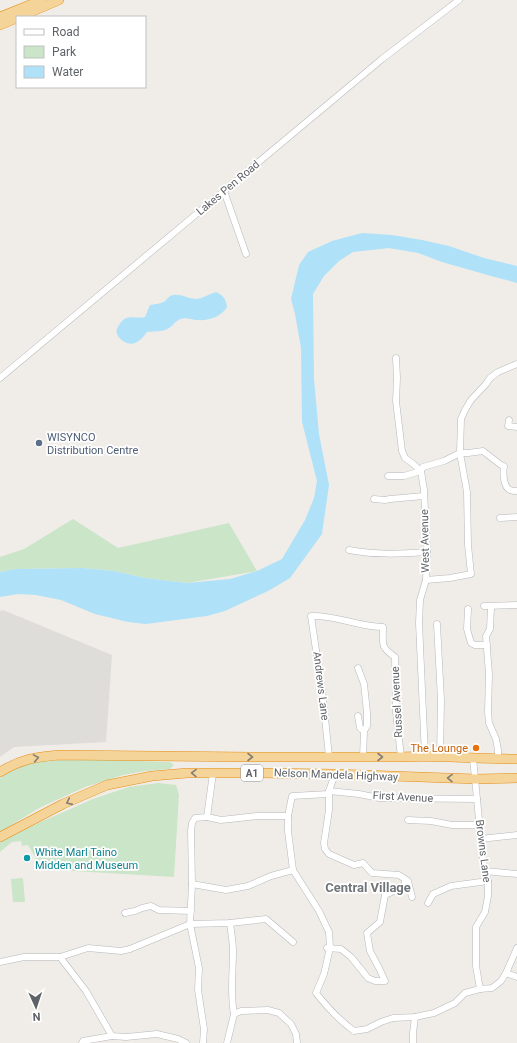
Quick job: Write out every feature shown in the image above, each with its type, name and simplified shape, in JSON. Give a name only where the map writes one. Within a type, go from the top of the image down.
[{"type":"highway","points":[[0,18],[42,0]]},
{"type":"highway","points":[[20,16],[59,0]]},
{"type":"highway","points":[[0,25],[16,18]]},
{"type":"highway","name":"Nelson Mandela Highway","points":[[0,772],[22,761],[37,757],[59,756],[425,756],[517,760]]},
{"type":"highway","name":"Nelson Mandela Highway","points":[[0,837],[63,804],[107,785],[152,776],[187,773],[335,774],[476,779],[517,778]]},
{"type":"street","name":"Lakes Pen Road","points":[[0,378],[382,59],[459,0]]},
{"type":"street","points":[[224,191],[246,254]]},
{"type":"street","points":[[396,358],[396,401],[402,451],[405,458],[421,472]]},
{"type":"street","points":[[426,580],[471,574],[468,545],[467,492],[460,453],[461,419],[470,400],[490,378],[498,372],[517,364]]},
{"type":"street","points":[[509,420],[508,426],[517,427]]},
{"type":"street","points":[[421,472],[423,467],[444,461],[460,453],[483,451],[504,466],[503,472],[507,488],[517,491]]},
{"type":"street","points":[[388,476],[404,476],[421,472]]},
{"type":"street","name":"West Avenue","points":[[421,472],[427,552],[426,580],[420,600],[419,623],[425,756]]},
{"type":"street","points":[[374,500],[424,496]]},
{"type":"street","points":[[500,518],[517,517]]},
{"type":"street","points":[[349,550],[363,553],[389,554],[427,552]]},
{"type":"street","points":[[484,606],[491,607],[517,605]]},
{"type":"street","points":[[491,607],[490,629],[486,636],[489,674],[488,705],[489,723],[496,739],[498,759]]},
{"type":"street","points":[[468,608],[467,629],[470,643],[475,645],[487,645]]},
{"type":"street","name":"Russel Avenue","points":[[311,616],[330,617],[372,627],[383,627],[383,645],[387,651],[395,657],[396,712],[401,757]]},
{"type":"street","name":"Andrews Lane","points":[[311,616],[323,698],[329,757]]},
{"type":"street","points":[[437,624],[441,700],[440,757]]},
{"type":"street","points":[[358,668],[364,684],[367,706],[367,726],[364,731],[364,757]]},
{"type":"street","points":[[358,716],[360,728],[364,731]]},
{"type":"street","name":"Browns Lane","points":[[473,758],[480,839],[484,871],[488,881],[488,896],[485,912],[476,927],[476,966],[480,989]]},
{"type":"street","points":[[207,817],[217,774]]},
{"type":"street","points":[[335,774],[329,793],[330,810],[324,843],[326,849],[330,854],[354,865],[363,863],[372,873],[399,875],[408,881],[412,897]]},
{"type":"street","name":"First Avenue","points":[[288,816],[292,796],[348,792],[379,798],[477,799]]},
{"type":"street","points":[[203,1043],[204,1029],[198,990],[199,968],[190,924],[192,884],[191,831],[192,823],[195,818],[207,817],[221,820],[257,816],[288,816],[288,831],[293,870],[319,911],[329,932],[329,948],[324,974],[316,993],[345,1025],[354,1031],[367,1029],[381,1022],[394,1018],[415,1017],[434,1013],[455,1003],[465,993],[480,989],[492,988],[501,981],[517,948]]},
{"type":"street","points":[[408,820],[431,821],[452,825],[479,825]]},
{"type":"street","points":[[480,839],[517,834]]},
{"type":"street","points":[[192,884],[226,890],[248,886],[271,876],[293,870]]},
{"type":"street","points":[[484,871],[517,874]]},
{"type":"street","points":[[329,948],[341,949],[351,957],[368,978],[375,981],[384,981],[370,951],[367,933],[380,922],[385,895],[405,885],[405,880]]},
{"type":"street","points":[[428,903],[433,894],[451,886],[488,881]]},
{"type":"street","points":[[126,913],[151,906],[160,910],[191,911]]},
{"type":"street","points":[[0,962],[24,957],[60,957],[88,948],[121,951],[130,949],[190,924],[230,923],[266,919],[293,942]]},
{"type":"street","points":[[227,1043],[234,1014],[231,982],[233,950],[230,923]]},
{"type":"street","points":[[60,957],[86,991],[112,1036]]},
{"type":"street","points":[[506,973],[517,977]]},
{"type":"street","points":[[234,1014],[241,1011],[268,1010],[279,1013],[291,1024],[296,1034],[297,1043]]},
{"type":"street","points":[[412,1043],[415,1017]]},
{"type":"street","points":[[82,1043],[83,1041],[112,1036],[127,1040],[157,1034],[178,1039],[186,1043]]},
{"type":"shaded area","points":[[3,610],[112,655],[106,742],[14,747],[0,757],[0,611]]},
{"type":"green space","points":[[73,519],[118,548],[229,523],[257,571],[187,583],[145,578],[114,571],[83,568],[16,569],[0,572],[0,557],[24,549]]},
{"type":"green space","points":[[76,759],[170,762],[174,765],[170,769],[123,775],[85,787],[39,808],[0,832],[0,778],[17,767],[43,761]]},
{"type":"green space","points":[[158,783],[176,785],[179,795],[174,877],[57,870],[54,863],[45,859],[37,860],[28,845],[22,846],[21,841],[12,842],[0,852],[0,842],[18,832],[93,799],[129,787]]},
{"type":"green space","points":[[23,878],[25,902],[13,902],[11,879]]},
{"type":"water","points":[[362,233],[392,235],[422,240],[449,246],[484,258],[517,266],[517,283],[442,262],[418,253],[389,248],[353,252],[339,261],[324,276],[313,294],[314,379],[319,434],[329,485],[322,534],[290,578],[270,590],[225,611],[207,616],[146,624],[128,622],[95,614],[61,600],[36,595],[18,594],[0,597],[0,572],[16,569],[83,568],[114,571],[145,578],[187,583],[230,579],[257,571],[282,559],[305,520],[314,498],[317,481],[302,422],[301,348],[291,299],[299,265],[308,252],[332,241]]},
{"type":"water","points":[[216,292],[221,294],[224,298],[227,307],[214,318],[195,320],[185,318],[176,321],[171,327],[162,331],[147,332],[140,340],[133,344],[124,342],[117,334],[117,329],[123,320],[128,318],[145,317],[150,305],[163,302],[172,295],[198,299]]},
{"type":"place","name":"WISYNCO Distribution Centre","points":[[39,443]]},
{"type":"place","name":"The Lounge","points":[[476,748]]},
{"type":"place","name":"White Marl Taino Midden and Museum","points":[[27,858]]},
{"type":"district","name":"Central Village","points":[[368,887]]}]
